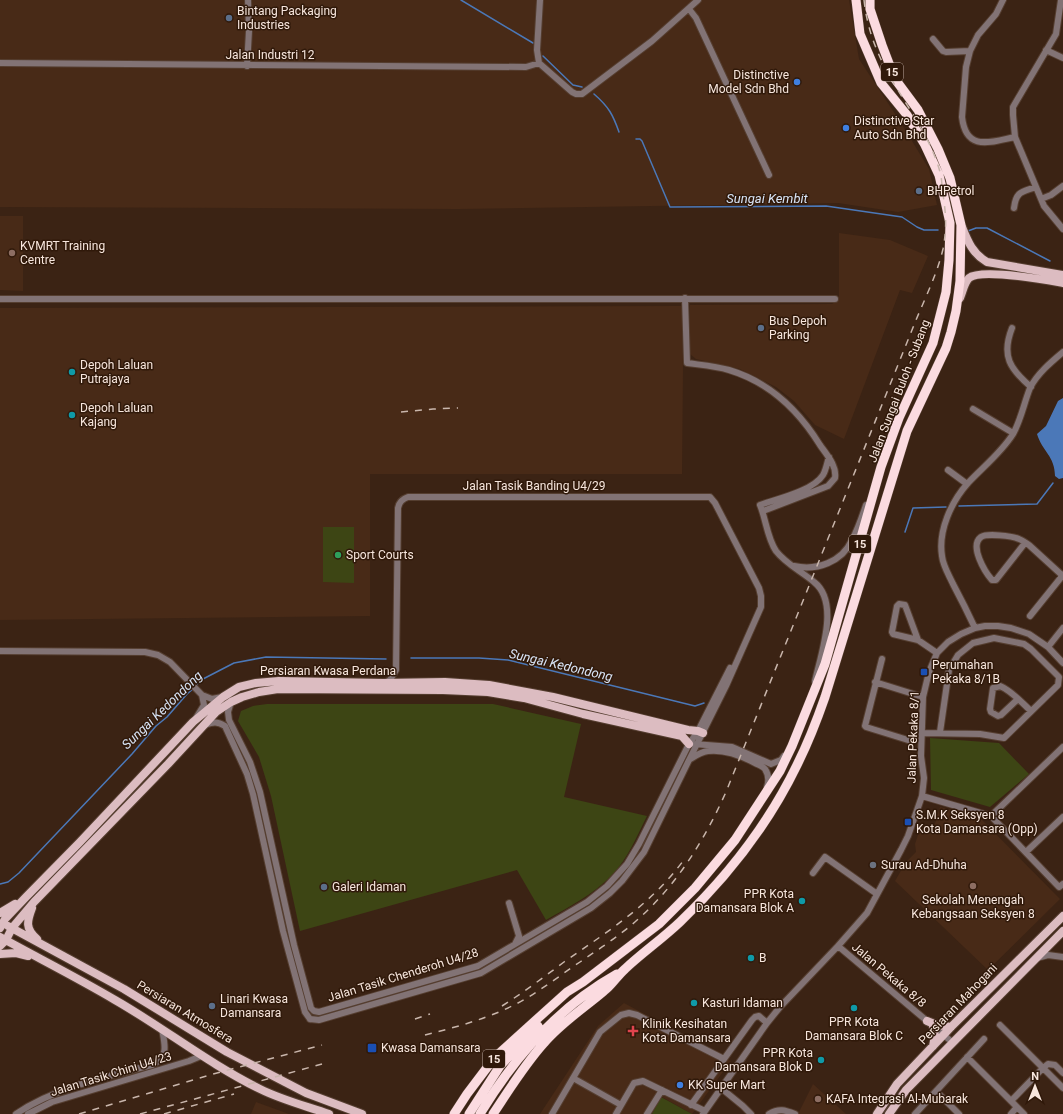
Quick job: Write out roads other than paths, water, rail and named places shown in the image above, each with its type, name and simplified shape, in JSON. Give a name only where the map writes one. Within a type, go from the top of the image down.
[{"type":"highway","name":"Jalan Sungai Buloh - Subang","points":[[454,1114],[495,1057],[567,992],[583,982],[659,924],[695,888],[735,840],[780,771],[792,746],[825,664],[881,467],[899,418],[933,343],[938,327],[946,292],[949,260],[950,223],[939,175],[925,145],[906,115],[881,83],[860,34],[856,0]]},
{"type":"highway","name":"Jalan Sungai Buloh - Subang","points":[[493,1114],[544,1042],[606,990],[624,970],[680,922],[711,890],[755,835],[779,799],[813,731],[825,697],[907,431],[946,348],[956,311],[960,281],[961,225],[947,169],[918,110],[895,79],[870,9],[870,0]]},
{"type":"highway","name":"Jalan Sungai Buloh - Subang","points":[[480,1114],[508,1072],[533,1040],[553,1021],[596,986],[624,970]]},
{"type":"highway","name":"Jalan Sungai Buloh - Subang","points":[[469,1114],[500,1066],[518,1045],[583,982]]},
{"type":"main road","points":[[961,225],[973,251],[987,262],[1063,275]]},
{"type":"main road","points":[[956,311],[964,285],[969,278],[975,275],[983,273],[1007,275],[1063,283]]},
{"type":"main road","name":"Persiaran Kwasa Perdana","points":[[1,924],[193,722],[223,697],[239,687],[256,683],[279,681],[383,683],[445,682],[489,685],[523,690],[701,732]]},
{"type":"main road","name":"Persiaran Kwasa Perdana","points":[[2,941],[34,902],[168,764],[216,712],[231,702],[259,692],[278,689],[443,690],[488,692],[524,698],[583,714],[682,736],[692,744]]},
{"type":"main road","points":[[0,913],[26,897]]},
{"type":"main road","points":[[34,902],[28,919],[29,929],[31,934],[46,946]]},
{"type":"main road","name":"Persiaran Mahogani","points":[[877,1114],[897,1084],[951,1027],[1063,916]]},
{"type":"main road","name":"Persiaran Atmosfera","points":[[1,924],[12,928],[124,989],[227,1052],[306,1093],[362,1114]]},
{"type":"main road","name":"Persiaran Mahogani","points":[[889,1114],[906,1090],[1063,931]]},
{"type":"main road","points":[[2,941],[40,959],[115,1000],[162,1029],[201,1056],[261,1089],[329,1114]]},
{"type":"main road","points":[[0,954],[16,953],[40,959]]},
{"type":"main road","points":[[930,1024],[951,1027]]},
{"type":"main road","points":[[930,1024],[935,1036],[933,1047]]},
{"type":"street","points":[[247,66],[249,31],[248,0]]},
{"type":"street","points":[[540,0],[537,50],[539,63],[576,94],[586,92],[652,41],[698,0]]},
{"type":"street","points":[[1002,0],[996,14],[978,36],[970,51],[966,66],[962,117],[965,131],[971,139],[975,141],[984,143],[1015,137]]},
{"type":"street","points":[[1061,0],[1056,34],[1013,107],[1013,115],[1015,137],[1041,199],[1063,229]]},
{"type":"street","points":[[689,9],[696,18],[769,175]]},
{"type":"street","points":[[933,39],[943,51],[946,52],[970,51]]},
{"type":"street","points":[[1046,50],[1063,58]]},
{"type":"street","name":"Jalan Industri 12","points":[[0,64],[526,67],[539,63]]},
{"type":"street","points":[[1041,199],[1051,196],[1063,186]]},
{"type":"street","points":[[1014,208],[1015,199],[1019,193],[1036,187]]},
{"type":"street","points":[[685,298],[687,363],[714,366],[730,370],[757,382],[772,392],[800,416],[832,463],[835,475],[834,481],[825,488],[763,511]]},
{"type":"street","points":[[0,299],[835,299]]},
{"type":"street","points":[[1012,328],[1007,350],[1008,358],[1011,366],[1018,376],[1031,387]]},
{"type":"street","points":[[975,628],[946,568],[942,556],[942,544],[946,520],[956,500],[967,484],[998,454],[1013,433],[1025,407],[1031,387],[1045,367],[1063,352]]},
{"type":"street","points":[[973,409],[1013,433]]},
{"type":"street","points":[[810,702],[825,632],[827,612],[826,602],[815,583],[790,565],[776,550],[771,541],[760,505],[802,490],[816,482],[824,474],[828,457]]},
{"type":"street","points":[[790,565],[799,567],[824,566],[840,556],[852,542],[881,467]]},
{"type":"street","points":[[948,470],[967,484]]},
{"type":"street","name":"Jalan Tasik Banding U4/29","points":[[396,670],[398,508],[401,501],[408,497],[710,497],[716,503],[759,588],[762,602],[759,612],[701,732],[692,744]]},
{"type":"street","points":[[1025,543],[996,580],[992,580],[978,556],[978,541],[982,537],[988,535],[1019,538],[1025,543],[1063,575],[1030,616]]},
{"type":"street","points":[[918,640],[905,605],[899,604],[897,606],[892,632],[893,634],[918,640],[938,653]]},
{"type":"street","name":"Jalan Pekaka 8/1","points":[[704,1113],[780,1007],[867,913],[908,836],[922,796],[924,778],[921,756],[923,733],[923,697],[929,672],[938,653],[948,642],[961,634],[975,628],[998,626],[1011,628],[1029,634],[1048,647],[1063,663]]},
{"type":"street","points":[[1048,647],[1063,628]]},
{"type":"street","points":[[923,733],[940,732],[980,734],[1004,738],[1058,685],[1059,677],[1032,649],[1024,644],[994,638],[973,643],[958,655],[948,670],[940,732]]},
{"type":"street","points":[[0,651],[145,652],[164,659],[179,670],[202,695],[212,699],[223,697]]},
{"type":"street","points":[[882,659],[865,724],[866,727],[908,740]]},
{"type":"street","points":[[383,683],[390,680],[396,670],[401,679],[406,683]]},
{"type":"street","points":[[875,682],[923,697]]},
{"type":"street","points":[[1018,699],[1001,715],[998,716],[991,712],[990,709],[993,688],[995,686],[1000,686],[1007,689],[1018,699],[1031,711]]},
{"type":"street","points":[[193,722],[204,704],[202,695]]},
{"type":"street","points":[[204,725],[214,722],[225,726],[247,774],[253,794],[283,931],[305,1012],[310,1019],[314,1011],[311,1008],[290,929],[260,792],[250,762],[229,720],[228,712],[231,702]]},
{"type":"street","points":[[692,744],[732,747],[771,764],[781,760],[792,746]]},
{"type":"street","points":[[692,744],[708,751]]},
{"type":"street","name":"Jalan Tasik Chenderoh U4/28","points":[[310,1019],[319,1020],[481,973],[591,908],[622,881],[644,852],[689,760],[692,744]]},
{"type":"street","name":"Jalan Tasik Chenderoh U4/28","points":[[314,1011],[319,1012],[471,969],[493,958],[587,902],[618,875],[639,844],[692,744]]},
{"type":"street","points":[[991,816],[1063,747]]},
{"type":"street","points":[[689,760],[708,751],[731,752],[764,767],[769,781],[766,793]]},
{"type":"street","points":[[922,796],[991,816],[1061,886]]},
{"type":"street","points":[[1026,852],[1063,817]]},
{"type":"street","points":[[813,873],[825,857],[877,894]]},
{"type":"street","points":[[509,903],[519,936],[514,945]]},
{"type":"street","points":[[283,931],[290,929]]},
{"type":"street","points":[[519,936],[528,937]]},
{"type":"street","name":"Jalan Pekaka 8/8","points":[[838,946],[952,1042]]},
{"type":"street","points":[[1035,959],[1048,955],[1060,955],[1063,957]]},
{"type":"street","points":[[552,1114],[600,1032],[621,1015],[629,1013],[637,1015],[724,1059]]},
{"type":"street","points":[[691,1105],[755,1017],[759,1016],[768,1022]]},
{"type":"street","points":[[1000,1025],[1063,1088]]},
{"type":"street","name":"Jalan Tasik Chini U4/23","points":[[16,1114],[49,1096],[158,1062],[162,1058],[164,1052],[162,1029]]},
{"type":"street","points":[[915,1114],[984,1039]]},
{"type":"street","name":"Jalan Tasik Chini U4/23","points":[[28,1114],[52,1102],[189,1061],[201,1056]]},
{"type":"street","points":[[967,1057],[1024,1114]]},
{"type":"street","points":[[1011,1101],[1048,1064],[1055,1064],[1062,1070]]},
{"type":"street","points":[[573,1078],[621,1106]]},
{"type":"street","points":[[616,1114],[634,1083],[644,1081],[704,1113]]},
{"type":"street","points":[[722,1088],[751,1114]]},
{"type":"street","points":[[647,1114],[662,1090]]},
{"type":"street","points":[[936,1091],[959,1114]]},
{"type":"street","points":[[1011,1114],[1017,1107]]},
{"type":"street","points":[[769,1114],[784,1110],[795,1114]]},
{"type":"water","points":[[1063,398],[1063,478],[1059,479],[1055,476],[1051,458],[1039,440],[1037,434],[1046,426],[1058,401]]},
{"type":"waterway","name":"Sungai Kembit","points":[[461,0],[533,43]]},
{"type":"waterway","name":"Sungai Kembit","points":[[543,56],[573,85],[582,87]]},
{"type":"waterway","name":"Sungai Kembit","points":[[594,94],[610,112],[619,132]]},
{"type":"waterway","name":"Sungai Kembit","points":[[636,139],[640,139],[642,141],[670,207],[826,206],[902,217],[924,230],[938,230]]},
{"type":"waterway","name":"Sungai Kembit","points":[[968,231],[976,228],[987,228],[1050,261]]},
{"type":"waterway","points":[[959,506],[1037,504],[1053,483]]},
{"type":"waterway","points":[[905,532],[913,508],[946,507]]},
{"type":"waterway","name":"Sungai Kedondong","points":[[196,685],[203,679],[234,663],[266,657],[386,659]]},
{"type":"waterway","name":"Sungai Kedondong","points":[[411,658],[479,658],[508,660],[695,706],[704,703]]},
{"type":"waterway","name":"Sungai Kedondong","points":[[0,884],[8,882],[19,873],[132,754],[156,726],[167,717],[194,688]]},
{"type":"railway","points":[[425,1035],[460,1026],[516,1004],[549,984],[629,927],[651,907],[677,877],[699,845],[726,792],[934,278],[943,249],[946,228],[941,178],[938,167],[932,149],[893,82],[874,44],[866,16],[864,0]]},
{"type":"railway","points":[[401,412],[458,408]]},
{"type":"railway","points":[[502,1006],[630,915],[659,888],[686,857]]},
{"type":"railway","points":[[415,1019],[430,1014]]},
{"type":"railway","points":[[79,1114],[213,1074],[322,1045]]},
{"type":"railway","points":[[140,1114],[322,1064]]},
{"type":"railway","points":[[164,1114],[234,1094]]},
{"type":"place","name":"Bintang Packaging Industries","points":[[229,18]]},
{"type":"place","name":"Distinctive Model Sdn Bhd","points":[[797,82]]},
{"type":"place","name":"Distinctive Star Auto Sdn Bhd","points":[[846,128]]},
{"type":"place","name":"BHPetrol","points":[[919,191]]},
{"type":"place","name":"KVMRT Training Centre","points":[[12,253]]},
{"type":"place","name":"Bus Depoh Parking","points":[[761,328]]},
{"type":"place","name":"Depoh Laluan Putrajaya","points":[[72,372]]},
{"type":"place","name":"Depoh Laluan Kajang","points":[[72,415]]},
{"type":"place","name":"Sport Courts","points":[[338,555]]},
{"type":"place","name":"Perumahan Pekaka 8/1B","points":[[924,672]]},
{"type":"place","name":"S.M.K Seksyen 8 Kota Damansara (Opp)","points":[[908,822]]},
{"type":"place","name":"Surau Ad-Dhuha","points":[[873,865]]},
{"type":"place","name":"Sekolah Menengah Kebangsaan Seksyen 8","points":[[973,886]]},
{"type":"place","name":"Galeri Idaman","points":[[324,887]]},
{"type":"place","name":"PPR Kota Damansara Blok A","points":[[802,901]]},
{"type":"place","name":"B","points":[[751,958]]},
{"type":"place","name":"Kasturi Idaman","points":[[694,1003]]},
{"type":"place","name":"Linari Kwasa Damansara","points":[[212,1006]]},
{"type":"place","name":"PPR Kota Damansara Blok C","points":[[854,1008]]},
{"type":"place","name":"Klinik Kesihatan Kota Damansara","points":[[633,1031]]},
{"type":"place","name":"Kwasa Damansara","points":[[372,1048]]},
{"type":"place","name":"PPR Kota Damansara Blok D","points":[[821,1060]]},
{"type":"place","name":"KK Super Mart","points":[[680,1085]]},
{"type":"place","name":"KAFA Integrasi Al-Mubarak","points":[[818,1099]]}]
